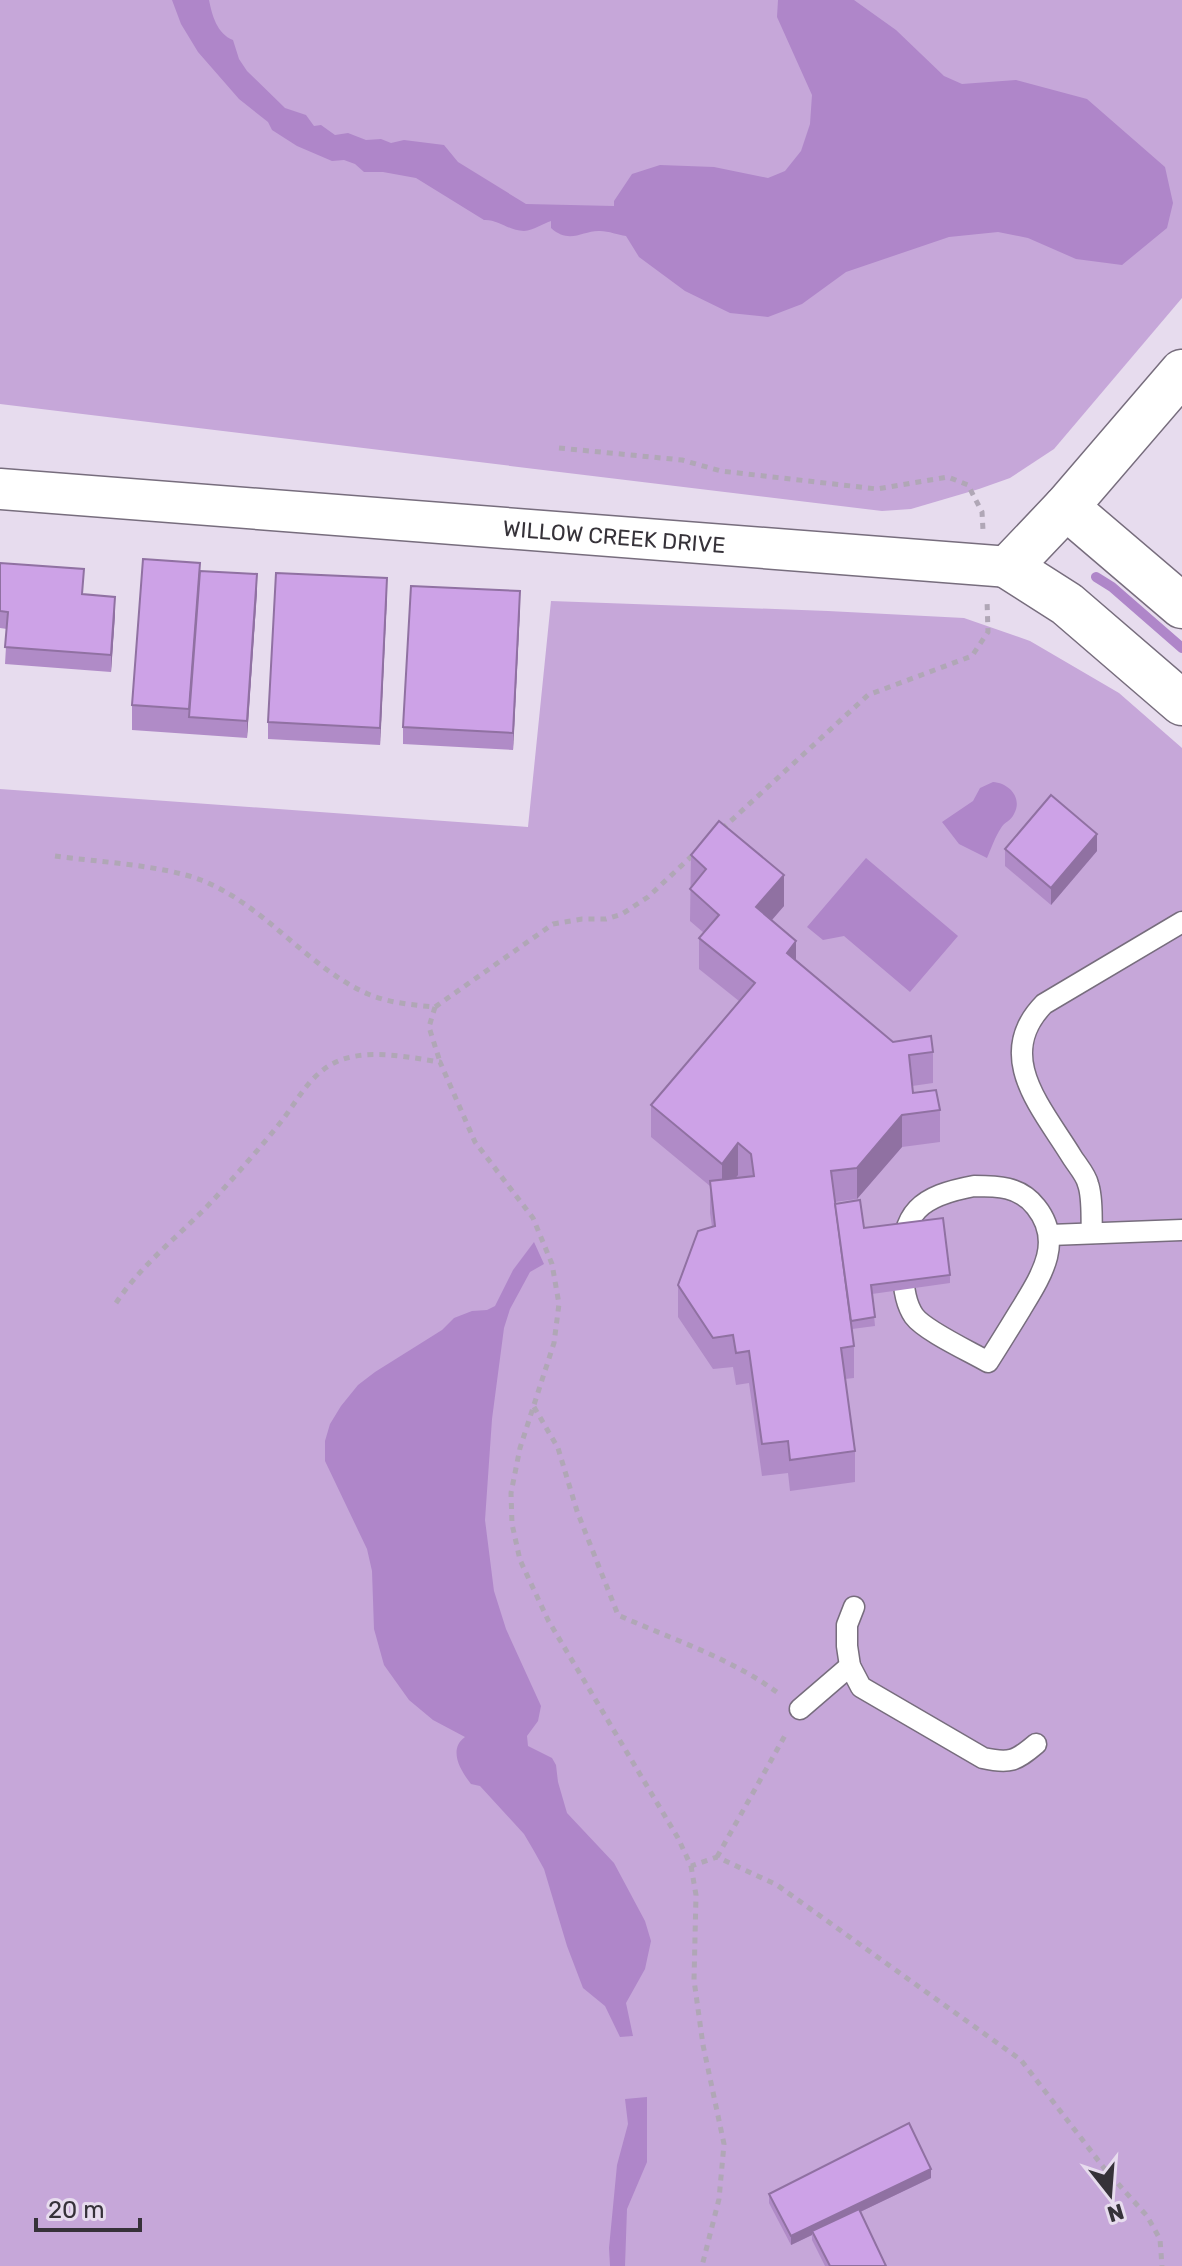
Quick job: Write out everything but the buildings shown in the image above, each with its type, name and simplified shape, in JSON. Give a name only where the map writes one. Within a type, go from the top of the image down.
[{"type":"street","points":[[997,567],[1066,507],[1182,372]]},
{"type":"street","name":"WILLOW CREEK DRIVE","points":[[0,489],[997,567],[1067,604],[1182,703]]},
{"type":"street","points":[[1066,507],[1182,606]]},
{"type":"lane","points":[[1092,1233],[1088,1183],[1033,1093],[1020,1053],[1023,1033],[1031,1017],[1044,1004],[1182,922]]},
{"type":"lane","points":[[974,1186],[998,1186],[1017,1191],[1032,1201],[1044,1217],[1050,1235],[1044,1271],[988,1362],[915,1317],[907,1301],[903,1278],[904,1239],[908,1221],[932,1197],[974,1186]]},
{"type":"lane","points":[[1050,1235],[1182,1230]]},
{"type":"lane","points":[[854,1607],[847,1625],[850,1666],[861,1687],[983,1758],[1002,1762],[1018,1759],[1036,1744]]},
{"type":"lane","points":[[800,1709],[850,1666]]},
{"type":"path","points":[[559,448],[682,460],[721,471],[877,489],[948,477],[968,485],[982,512],[997,567],[988,632],[972,656],[868,695],[718,833]]},
{"type":"path","points":[[696,852],[648,897],[622,914],[606,919],[553,924],[435,1007],[429,1027],[440,1062],[475,1142],[533,1218],[552,1264],[559,1304],[554,1343],[520,1448],[511,1493],[512,1524],[520,1560],[548,1620],[678,1838],[691,1866],[696,1895],[694,1980],[703,2045],[724,2144],[719,2199],[702,2266]]},
{"type":"path","points":[[55,856],[148,868],[200,880],[260,914],[324,967],[368,994],[390,1001],[435,1007]]},
{"type":"path","points":[[116,1303],[151,1258],[216,1197],[282,1120],[305,1085],[333,1063],[367,1055],[440,1062]]},
{"type":"path","points":[[534,1407],[558,1448],[577,1511],[618,1615],[765,1683],[800,1709],[717,1857],[691,1866]]},
{"type":"path","points":[[717,1857],[788,1892],[1021,2060],[1094,2156],[1147,2216],[1160,2239],[1162,2266]]},
{"type":"shaded area","points":[[0,0],[1182,0],[1182,298],[1054,449],[1010,478],[911,509],[882,511],[0,404]]},
{"type":"shaded area","points":[[172,0],[209,0],[216,23],[233,40],[247,71],[285,108],[306,115],[314,126],[321,125],[335,135],[348,133],[366,140],[381,139],[391,143],[404,140],[444,145],[458,162],[526,204],[614,206],[614,201],[632,174],[660,165],[714,167],[768,178],[785,171],[801,151],[810,124],[812,95],[777,17],[778,0],[854,0],[896,30],[944,76],[962,84],[1016,80],[1087,99],[1165,167],[1173,203],[1167,228],[1122,265],[1076,259],[1028,238],[998,232],[949,237],[846,272],[802,304],[768,317],[730,313],[685,291],[639,257],[626,236],[594,231],[564,236],[551,228],[551,221],[524,231],[513,229],[484,220],[416,178],[364,172],[355,164],[344,160],[332,161],[297,146],[272,130],[268,122],[239,99],[198,52],[181,24]]},
{"type":"shaded area","points":[[551,601],[964,618],[1030,641],[1119,693],[1182,748],[1182,2266],[0,2266],[0,789],[528,827]]},
{"type":"shaded area","points":[[993,782],[1009,788],[1017,802],[1013,816],[1002,826],[987,858],[959,844],[942,822],[973,801],[980,788]]},
{"type":"shaded area","points":[[866,858],[958,936],[910,992],[844,936],[823,940],[807,927]]},
{"type":"shaded area","points":[[534,1242],[544,1264],[530,1272],[510,1309],[504,1328],[492,1419],[485,1520],[494,1591],[506,1629],[541,1706],[538,1721],[527,1736],[528,1746],[552,1758],[567,1813],[614,1863],[645,1921],[651,1941],[645,1969],[626,2003],[633,2036],[620,2037],[605,2006],[583,1988],[544,1869],[524,1834],[480,1786],[471,1784],[460,1766],[457,1747],[465,1737],[433,1720],[409,1700],[384,1665],[374,1629],[372,1571],[367,1549],[325,1461],[325,1441],[330,1424],[358,1385],[442,1330],[454,1318],[495,1306],[513,1270]]},
{"type":"shaded area","points":[[647,2097],[647,2162],[627,2209],[625,2266],[610,2266],[617,2165],[628,2124],[625,2099]]},
{"type":"waterway","points":[[1096,577],[1112,587],[1182,648]]}]
